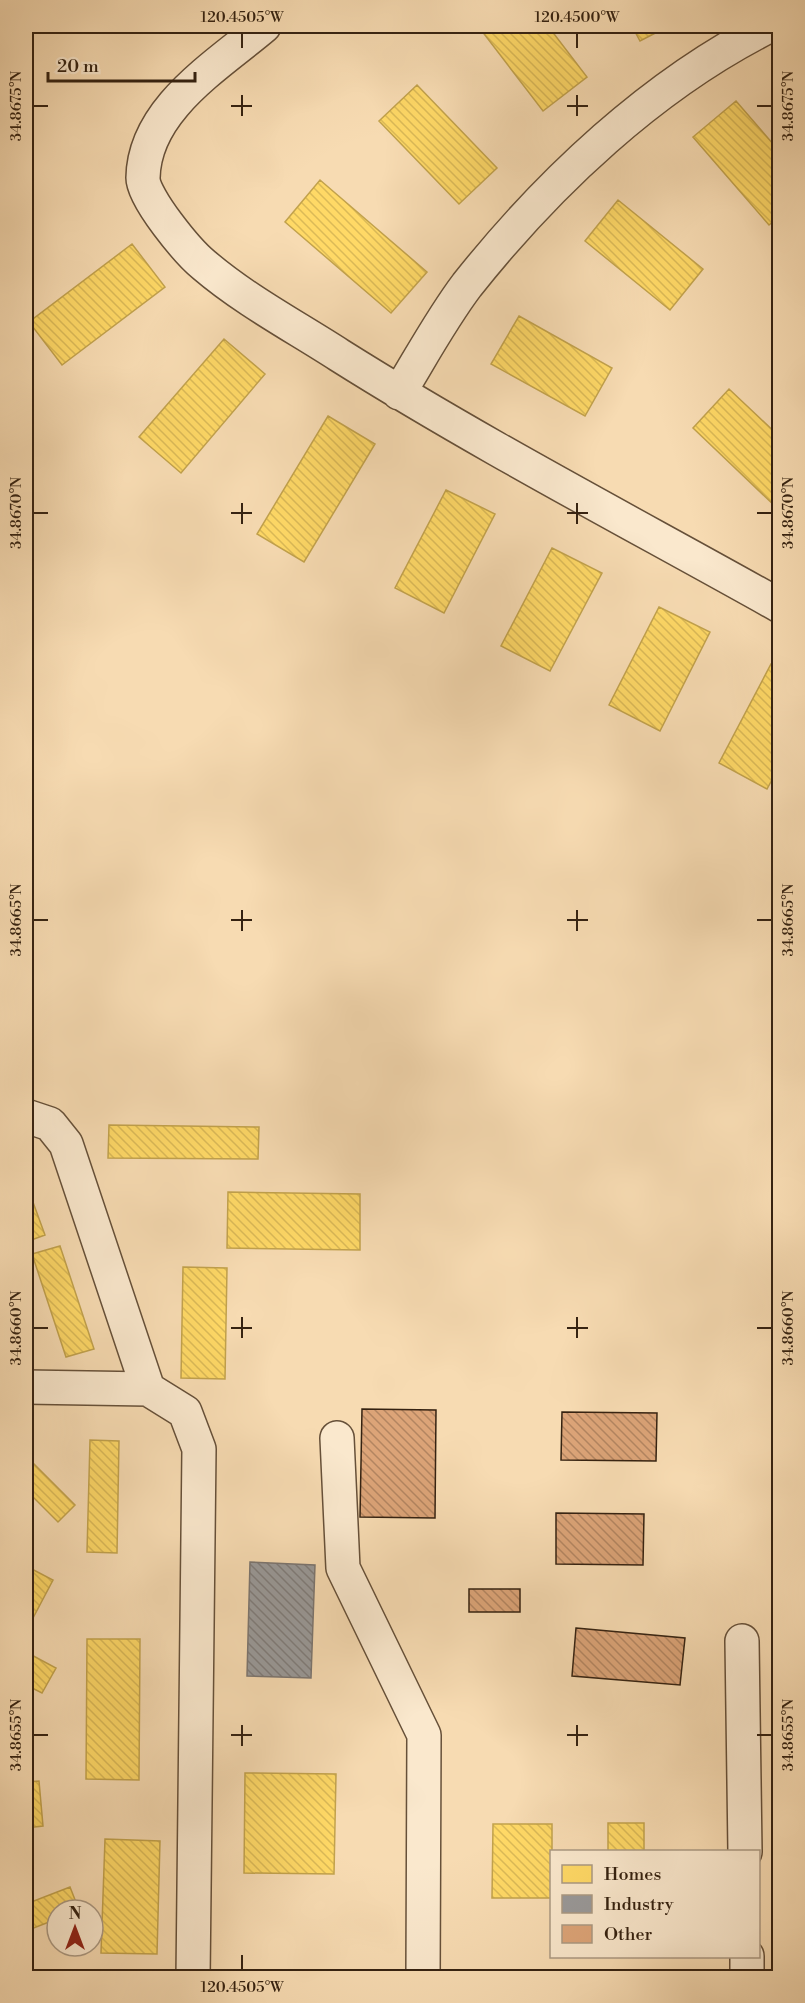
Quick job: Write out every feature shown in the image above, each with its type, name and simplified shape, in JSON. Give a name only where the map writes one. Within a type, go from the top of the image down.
[{"type":"street","points":[[264,26],[178,99],[150,136],[143,180],[167,226],[203,265],[268,310],[399,393],[780,606]]},
{"type":"street","points":[[399,393],[466,286],[545,197],[632,114],[726,47],[769,26]]},
{"type":"street","points":[[26,1116],[50,1124],[66,1144],[148,1389]]},
{"type":"street","points":[[26,1387],[148,1389],[185,1412],[199,1449],[193,1977]]},
{"type":"street","points":[[337,1438],[343,1568],[424,1735],[423,1977]]},
{"type":"street","points":[[742,1641],[745,1850]]},
{"type":"street","points":[[747,1958],[747,1977]]},
{"type":"building: Homes","points":[[478,26],[548,26],[587,77],[543,111]]},
{"type":"building: Homes","points":[[632,26],[669,26],[640,41]]},
{"type":"building: Homes","points":[[417,85],[497,168],[459,204],[379,121]]},
{"type":"building: Homes","points":[[736,101],[780,152],[780,216],[769,225],[693,137]]},
{"type":"building: Homes","points":[[320,180],[427,272],[391,313],[285,222]]},
{"type":"building: Homes","points":[[618,200],[703,269],[670,310],[585,241]]},
{"type":"building: Homes","points":[[132,244],[165,287],[62,365],[29,322]]},
{"type":"building: Homes","points":[[519,316],[612,368],[585,416],[491,364]]},
{"type":"building: Homes","points":[[224,339],[265,374],[181,473],[139,437]]},
{"type":"building: Homes","points":[[729,389],[780,437],[780,505],[777,508],[693,428]]},
{"type":"building: Homes","points":[[328,416],[375,444],[304,562],[257,534]]},
{"type":"building: Homes","points":[[446,490],[495,514],[444,613],[395,588]]},
{"type":"building: Homes","points":[[552,548],[602,573],[550,671],[501,646]]},
{"type":"building: Homes","points":[[659,607],[710,632],[660,731],[609,705]]},
{"type":"building: Homes","points":[[771,664],[780,668],[780,765],[767,789],[719,763]]},
{"type":"building: Homes","points":[[109,1125],[259,1127],[258,1159],[108,1158]]},
{"type":"building: Homes","points":[[26,1183],[45,1235],[26,1242]]},
{"type":"building: Homes","points":[[228,1192],[360,1194],[360,1250],[227,1248]]},
{"type":"building: Homes","points":[[60,1246],[94,1349],[66,1357],[32,1254]]},
{"type":"building: Homes","points":[[183,1267],[227,1268],[225,1379],[181,1378]]},
{"type":"building: Homes","points":[[90,1440],[119,1441],[117,1553],[87,1552]]},
{"type":"building: Homes","points":[[26,1456],[75,1505],[58,1522],[26,1490]]},
{"type":"building: Homes","points":[[26,1566],[53,1580],[33,1618],[26,1614]]},
{"type":"building: Homes","points":[[87,1639],[140,1639],[139,1780],[86,1779]]},
{"type":"building: Homes","points":[[26,1652],[56,1668],[42,1693],[26,1685]]},
{"type":"building: Homes","points":[[245,1773],[336,1774],[334,1874],[244,1873]]},
{"type":"building: Homes","points":[[39,1781],[43,1826],[26,1828],[26,1782]]},
{"type":"building: Homes","points":[[608,1823],[644,1823],[644,1850],[608,1850]]},
{"type":"building: Homes","points":[[493,1824],[552,1824],[550,1898],[492,1898]]},
{"type":"building: Homes","points":[[105,1839],[160,1841],[157,1954],[105,1953],[105,1898],[103,1898]]},
{"type":"building: Homes","points":[[70,1887],[74,1898],[45,1898],[45,1924],[26,1931],[26,1904]]},
{"type":"building: Industry","points":[[250,1562],[315,1565],[311,1678],[247,1676]]},
{"type":"building: Other","points":[[362,1409],[436,1410],[435,1518],[360,1517]]},
{"type":"building: Other","points":[[562,1412],[657,1413],[656,1461],[561,1460]]},
{"type":"building: Other","points":[[556,1513],[644,1514],[643,1565],[556,1564]]},
{"type":"building: Other","points":[[469,1589],[520,1589],[520,1612],[469,1612]]},
{"type":"building: Other","points":[[576,1628],[685,1638],[680,1685],[572,1676]]}]
